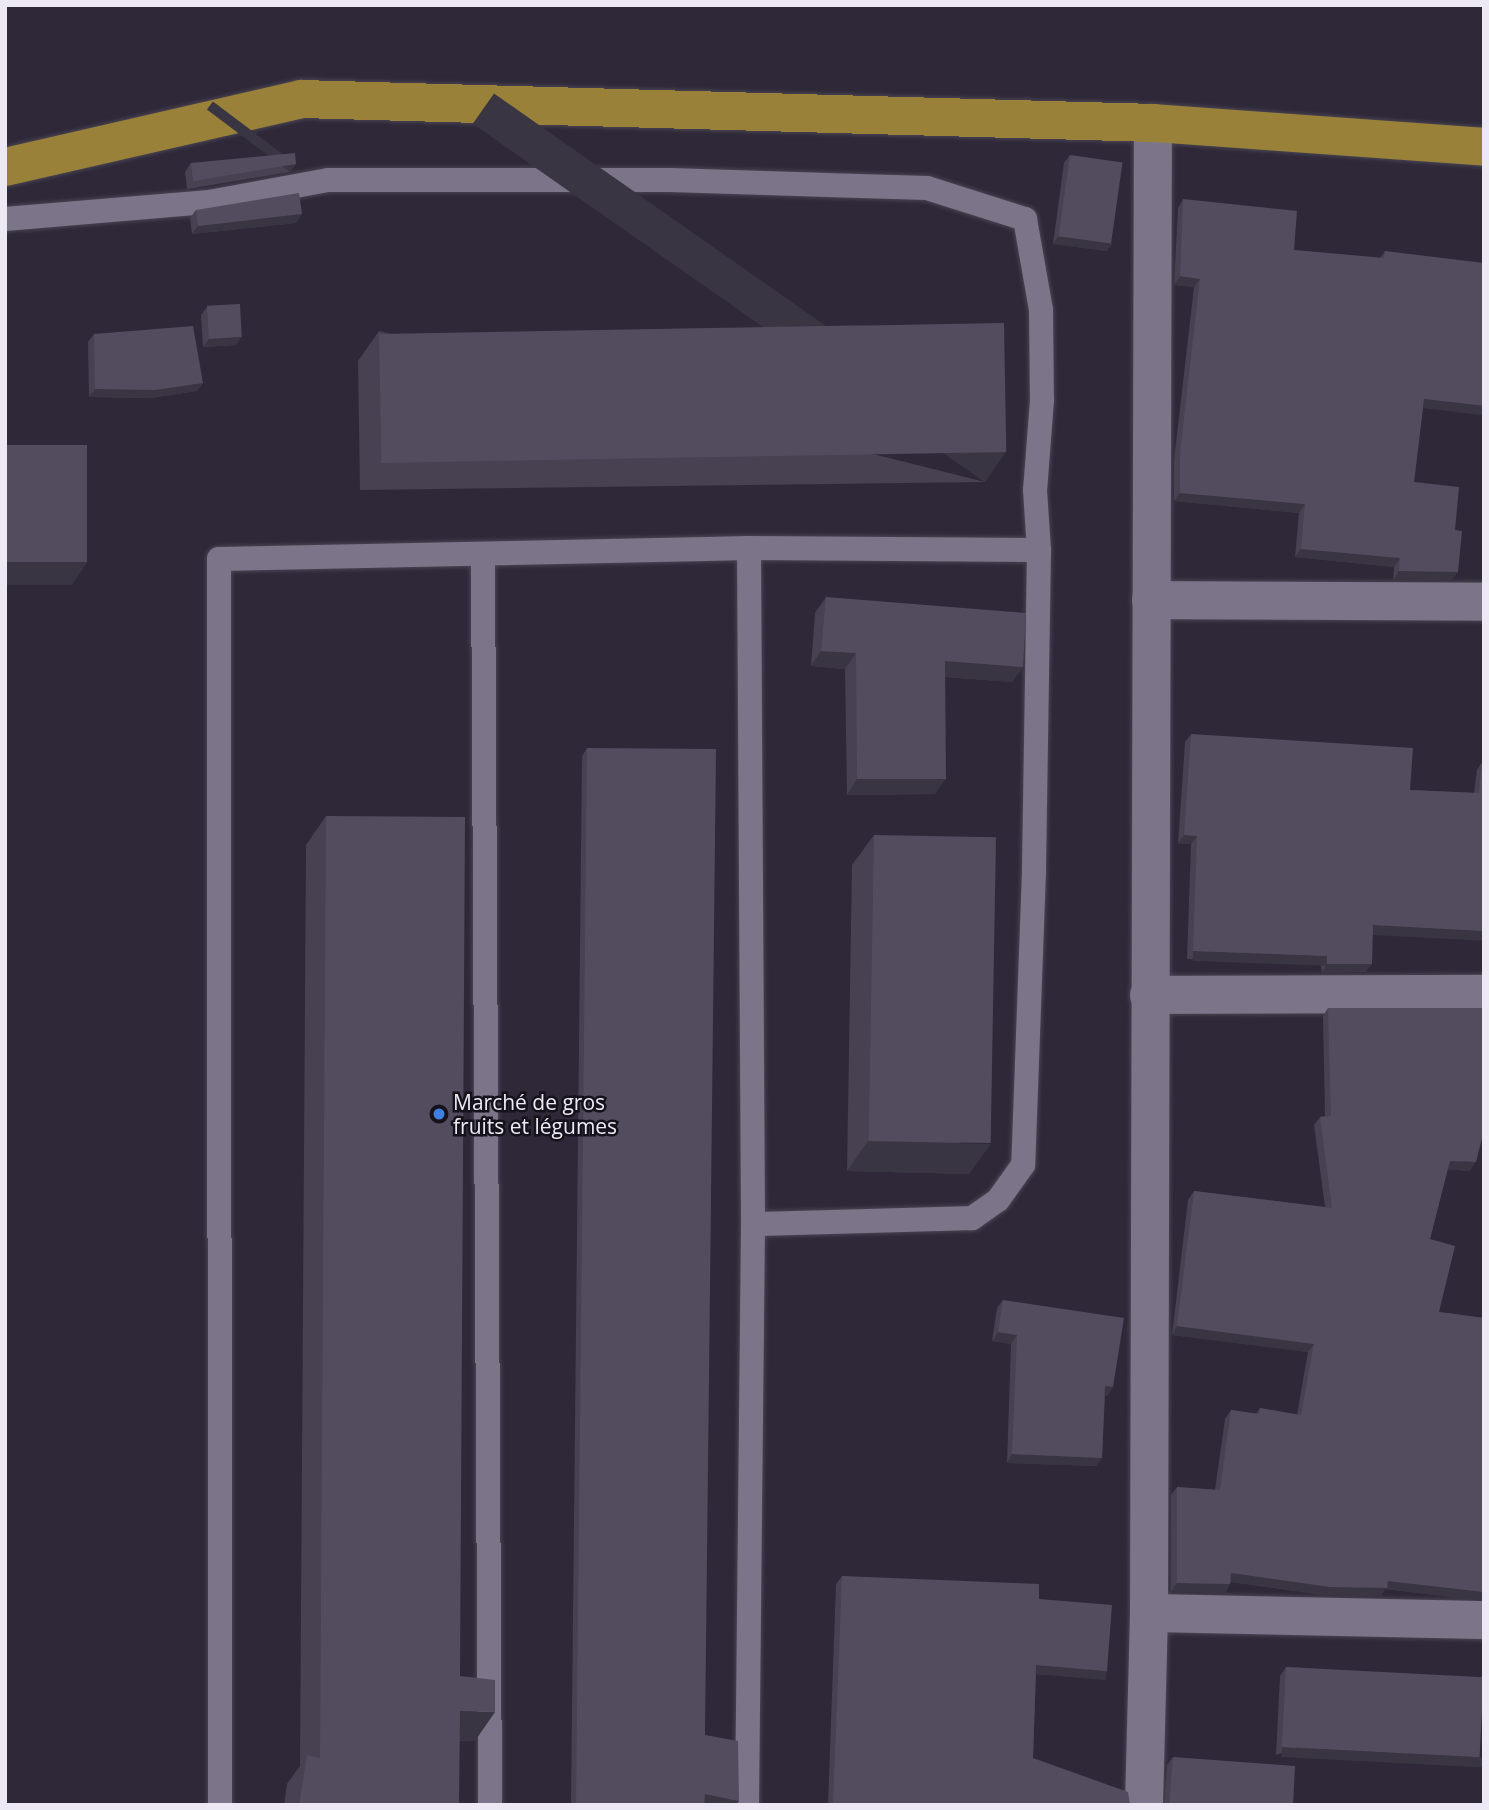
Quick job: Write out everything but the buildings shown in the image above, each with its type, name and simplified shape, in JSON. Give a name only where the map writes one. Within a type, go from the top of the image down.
[{"type":"main road","points":[[5,167],[301,99],[1153,123],[1484,147]]},
{"type":"street","points":[[1144,1805],[1149,1613],[1153,123]]},
{"type":"street","points":[[1151,600],[1484,602]]},
{"type":"street","points":[[1149,995],[1484,994]]},
{"type":"street","points":[[1149,1613],[1484,1620]]},
{"type":"lane","points":[[5,219],[209,202],[328,180],[670,180],[927,188],[1025,219],[1041,310],[1042,400],[1035,490],[1039,550],[1023,1165],[998,1200],[972,1218],[753,1224]]},
{"type":"lane","points":[[220,1805],[219,559],[749,548],[1039,550]]},
{"type":"lane","points":[[747,1805],[753,1224],[749,548]]},
{"type":"lane","points":[[483,555],[489,1805]]},
{"type":"place","name":"Marché de gros fruits et légumes","points":[[439,1114]]}]
